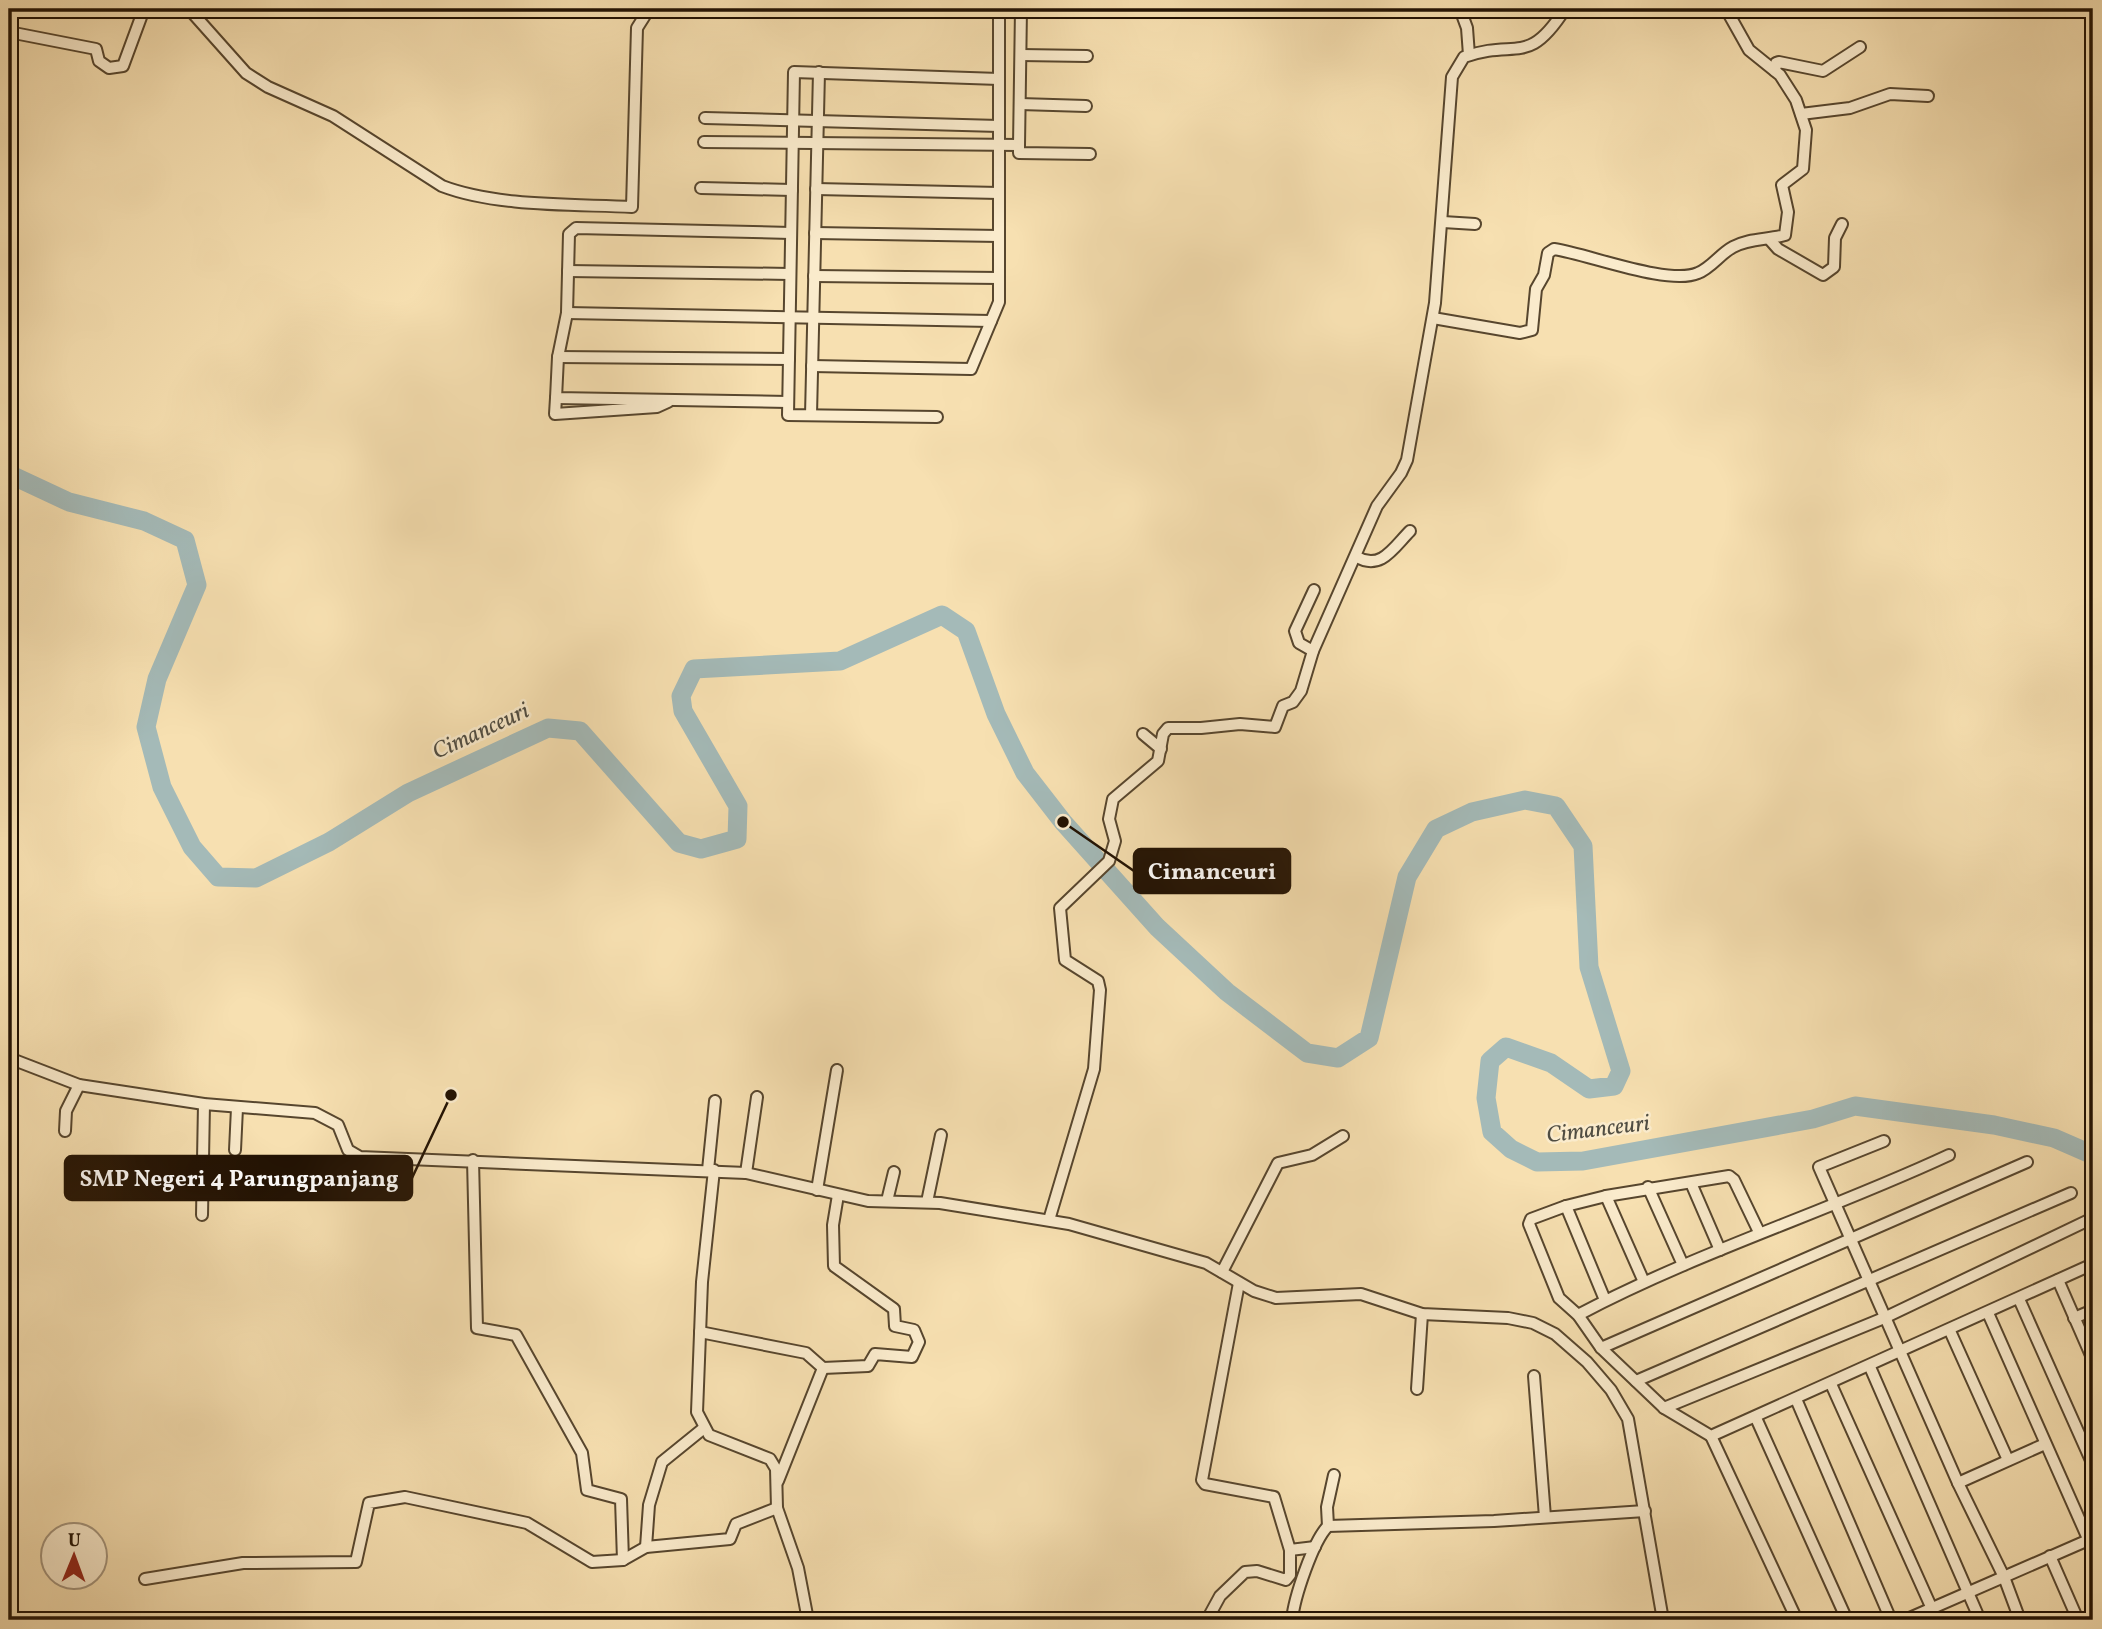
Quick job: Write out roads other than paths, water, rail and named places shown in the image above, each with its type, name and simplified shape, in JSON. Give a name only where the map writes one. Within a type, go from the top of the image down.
[{"type":"street","points":[[9,32],[96,49],[99,61],[109,68],[122,65],[144,9]]},
{"type":"street","points":[[189,9],[246,73],[268,87],[333,116],[442,186],[458,192],[512,200],[632,207],[637,28],[649,9]]},
{"type":"street","points":[[812,366],[971,369],[999,302],[999,9]]},
{"type":"street","points":[[1021,9],[1019,153],[1090,154]]},
{"type":"street","points":[[1460,9],[1467,28],[1469,55]]},
{"type":"street","points":[[1049,1220],[1094,1069],[1100,990],[1098,981],[1065,960],[1059,913],[1061,904],[1097,875],[1109,861],[1115,841],[1109,819],[1113,799],[1158,761],[1164,732],[1171,726],[1201,728],[1240,724],[1275,727],[1283,706],[1293,702],[1301,691],[1312,651],[1357,557],[1377,506],[1407,460],[1433,318],[1443,222],[1452,77],[1458,64],[1469,55],[1530,46],[1545,37],[1565,9]]},
{"type":"street","points":[[1433,318],[1520,333],[1532,330],[1536,289],[1544,275],[1548,253],[1555,249],[1630,268],[1681,277],[1698,274],[1734,246],[1786,235],[1788,212],[1783,185],[1803,169],[1806,130],[1792,93],[1775,71],[1749,50],[1726,9]]},
{"type":"street","points":[[1775,71],[1776,63],[1779,62],[1823,71],[1860,47]]},
{"type":"street","points":[[1021,55],[1087,57]]},
{"type":"street","points":[[937,417],[788,415],[794,72],[999,79]]},
{"type":"street","points":[[811,415],[819,72]]},
{"type":"street","points":[[1801,114],[1850,108],[1889,94],[1928,96]]},
{"type":"street","points":[[1020,104],[1086,106]]},
{"type":"street","points":[[705,118],[999,126]]},
{"type":"street","points":[[704,142],[1019,145]]},
{"type":"street","points":[[701,188],[792,190]]},
{"type":"street","points":[[816,190],[999,193]]},
{"type":"street","points":[[1443,222],[1475,224]]},
{"type":"street","points":[[1770,240],[1778,249],[1823,275],[1833,267],[1835,238],[1842,224]]},
{"type":"street","points":[[788,402],[556,398],[558,357],[567,313],[569,234],[576,228],[791,233]]},
{"type":"street","points":[[815,233],[999,236]]},
{"type":"street","points":[[568,271],[790,274]]},
{"type":"street","points":[[814,276],[999,278]]},
{"type":"street","points":[[567,313],[991,321]]},
{"type":"street","points":[[558,357],[789,359]]},
{"type":"street","points":[[1357,557],[1369,564],[1377,563],[1410,531]]},
{"type":"street","points":[[1312,651],[1299,643],[1295,636],[1298,620],[1314,590]]},
{"type":"street","points":[[1143,734],[1161,749]]},
{"type":"street","points":[[9,1058],[79,1085],[237,1108],[315,1113],[338,1125],[348,1150],[360,1157],[746,1172],[838,1195],[887,1201],[927,1202],[1049,1220],[1180,1254],[1276,1298],[1361,1294],[1422,1314],[1508,1318],[1533,1323],[1555,1334],[1587,1362],[1611,1390],[1628,1419],[1663,1620]]},
{"type":"street","points":[[817,1190],[837,1070]]},
{"type":"street","points":[[65,1131],[66,1111],[79,1085]]},
{"type":"street","points":[[746,1172],[757,1097]]},
{"type":"street","points":[[715,1101],[696,1412],[709,1435],[770,1459],[776,1469],[776,1508],[798,1568],[808,1620]]},
{"type":"street","points":[[202,1215],[204,1104]]},
{"type":"street","points":[[235,1150],[237,1108]]},
{"type":"street","points":[[927,1202],[941,1135]]},
{"type":"street","points":[[1223,1272],[1278,1163],[1312,1156],[1343,1136]]},
{"type":"street","points":[[1884,1141],[1820,1165],[1832,1202],[1958,1483],[2004,1577],[2020,1620]]},
{"type":"street","points":[[1578,1315],[1644,1282],[1759,1232],[1832,1202],[1891,1182],[1949,1155]]},
{"type":"street","points":[[473,1160],[477,1328],[516,1335],[582,1453],[587,1490],[621,1499],[623,1560]]},
{"type":"street","points":[[1601,1348],[2027,1162]]},
{"type":"street","points":[[887,1201],[894,1172]]},
{"type":"street","points":[[1759,1232],[1731,1177],[1648,1187],[1606,1196],[1566,1206],[1531,1219],[1529,1227],[1559,1298],[1578,1315],[1601,1348],[1664,1408],[1711,1436],[1797,1620]]},
{"type":"street","points":[[1691,1183],[1720,1250]]},
{"type":"street","points":[[1648,1187],[1683,1265]]},
{"type":"street","points":[[1636,1381],[2071,1192]]},
{"type":"street","points":[[700,1332],[806,1353],[823,1368],[869,1366],[875,1354],[912,1357],[919,1342],[914,1330],[895,1326],[894,1309],[834,1266],[833,1225],[838,1195]]},
{"type":"street","points":[[1606,1196],[1644,1282]]},
{"type":"street","points":[[1566,1206],[1605,1300]]},
{"type":"street","points":[[1664,1408],[1884,1318],[2093,1218]]},
{"type":"street","points":[[1711,1436],[1950,1331],[2093,1264]]},
{"type":"street","points":[[2058,1280],[2093,1358]]},
{"type":"street","points":[[1208,1618],[1220,1596],[1245,1572],[1257,1571],[1287,1579],[1290,1550],[1274,1497],[1205,1484],[1202,1480],[1239,1283]]},
{"type":"street","points":[[2019,1299],[2093,1465]]},
{"type":"street","points":[[2074,1318],[2093,1310]]},
{"type":"street","points":[[1905,1620],[2050,1556],[2092,1543],[1988,1313]]},
{"type":"street","points":[[1418,1389],[1422,1314]]},
{"type":"street","points":[[1950,1331],[2008,1460]]},
{"type":"street","points":[[1870,1367],[1980,1620]]},
{"type":"street","points":[[775,1487],[823,1368]]},
{"type":"street","points":[[1534,1376],[1545,1517]]},
{"type":"street","points":[[1831,1384],[1937,1620]]},
{"type":"street","points":[[1796,1399],[1891,1620]]},
{"type":"street","points":[[1756,1418],[1846,1620]]},
{"type":"street","points":[[646,1547],[649,1505],[662,1462],[704,1429]]},
{"type":"street","points":[[1958,1483],[2045,1444]]},
{"type":"street","points":[[1292,1620],[1294,1604],[1315,1547],[1328,1526],[1328,1501],[1334,1489],[1335,1475]]},
{"type":"street","points":[[145,1579],[243,1563],[356,1562],[369,1503],[405,1497],[527,1523],[592,1562],[623,1560],[646,1547],[730,1539],[736,1524],[776,1508]]},
{"type":"street","points":[[1328,1526],[1645,1511]]},
{"type":"street","points":[[1290,1550],[1315,1547]]},
{"type":"street","points":[[2050,1556],[2078,1620]]},
{"type":"waterway","name":"Cimanceuri","points":[[9,474],[69,502],[144,521],[185,540],[197,585],[157,679],[146,727],[162,787],[192,847],[218,877],[256,878],[329,842],[408,793],[548,728],[580,731],[679,843],[701,849],[737,839],[738,806],[683,711],[681,696],[694,669],[840,661],[942,615],[966,631],[996,714],[1025,773],[1063,822],[1157,927],[1227,992],[1307,1053],[1338,1058],[1369,1038],[1407,877],[1436,829],[1472,812],[1525,800],[1556,806],[1583,846],[1589,967],[1621,1071],[1614,1086],[1589,1089],[1551,1063],[1506,1047],[1490,1061],[1486,1098],[1492,1132],[1511,1149],[1537,1162],[1583,1161],[1813,1119],[1855,1106],[1994,1125],[2054,1138],[2093,1155]]},
{"type":"place","name":"Cimanceuri","points":[[1063,822]]},
{"type":"place","name":"SMP Negeri 4 Parungpanjang","points":[[451,1095]]}]
